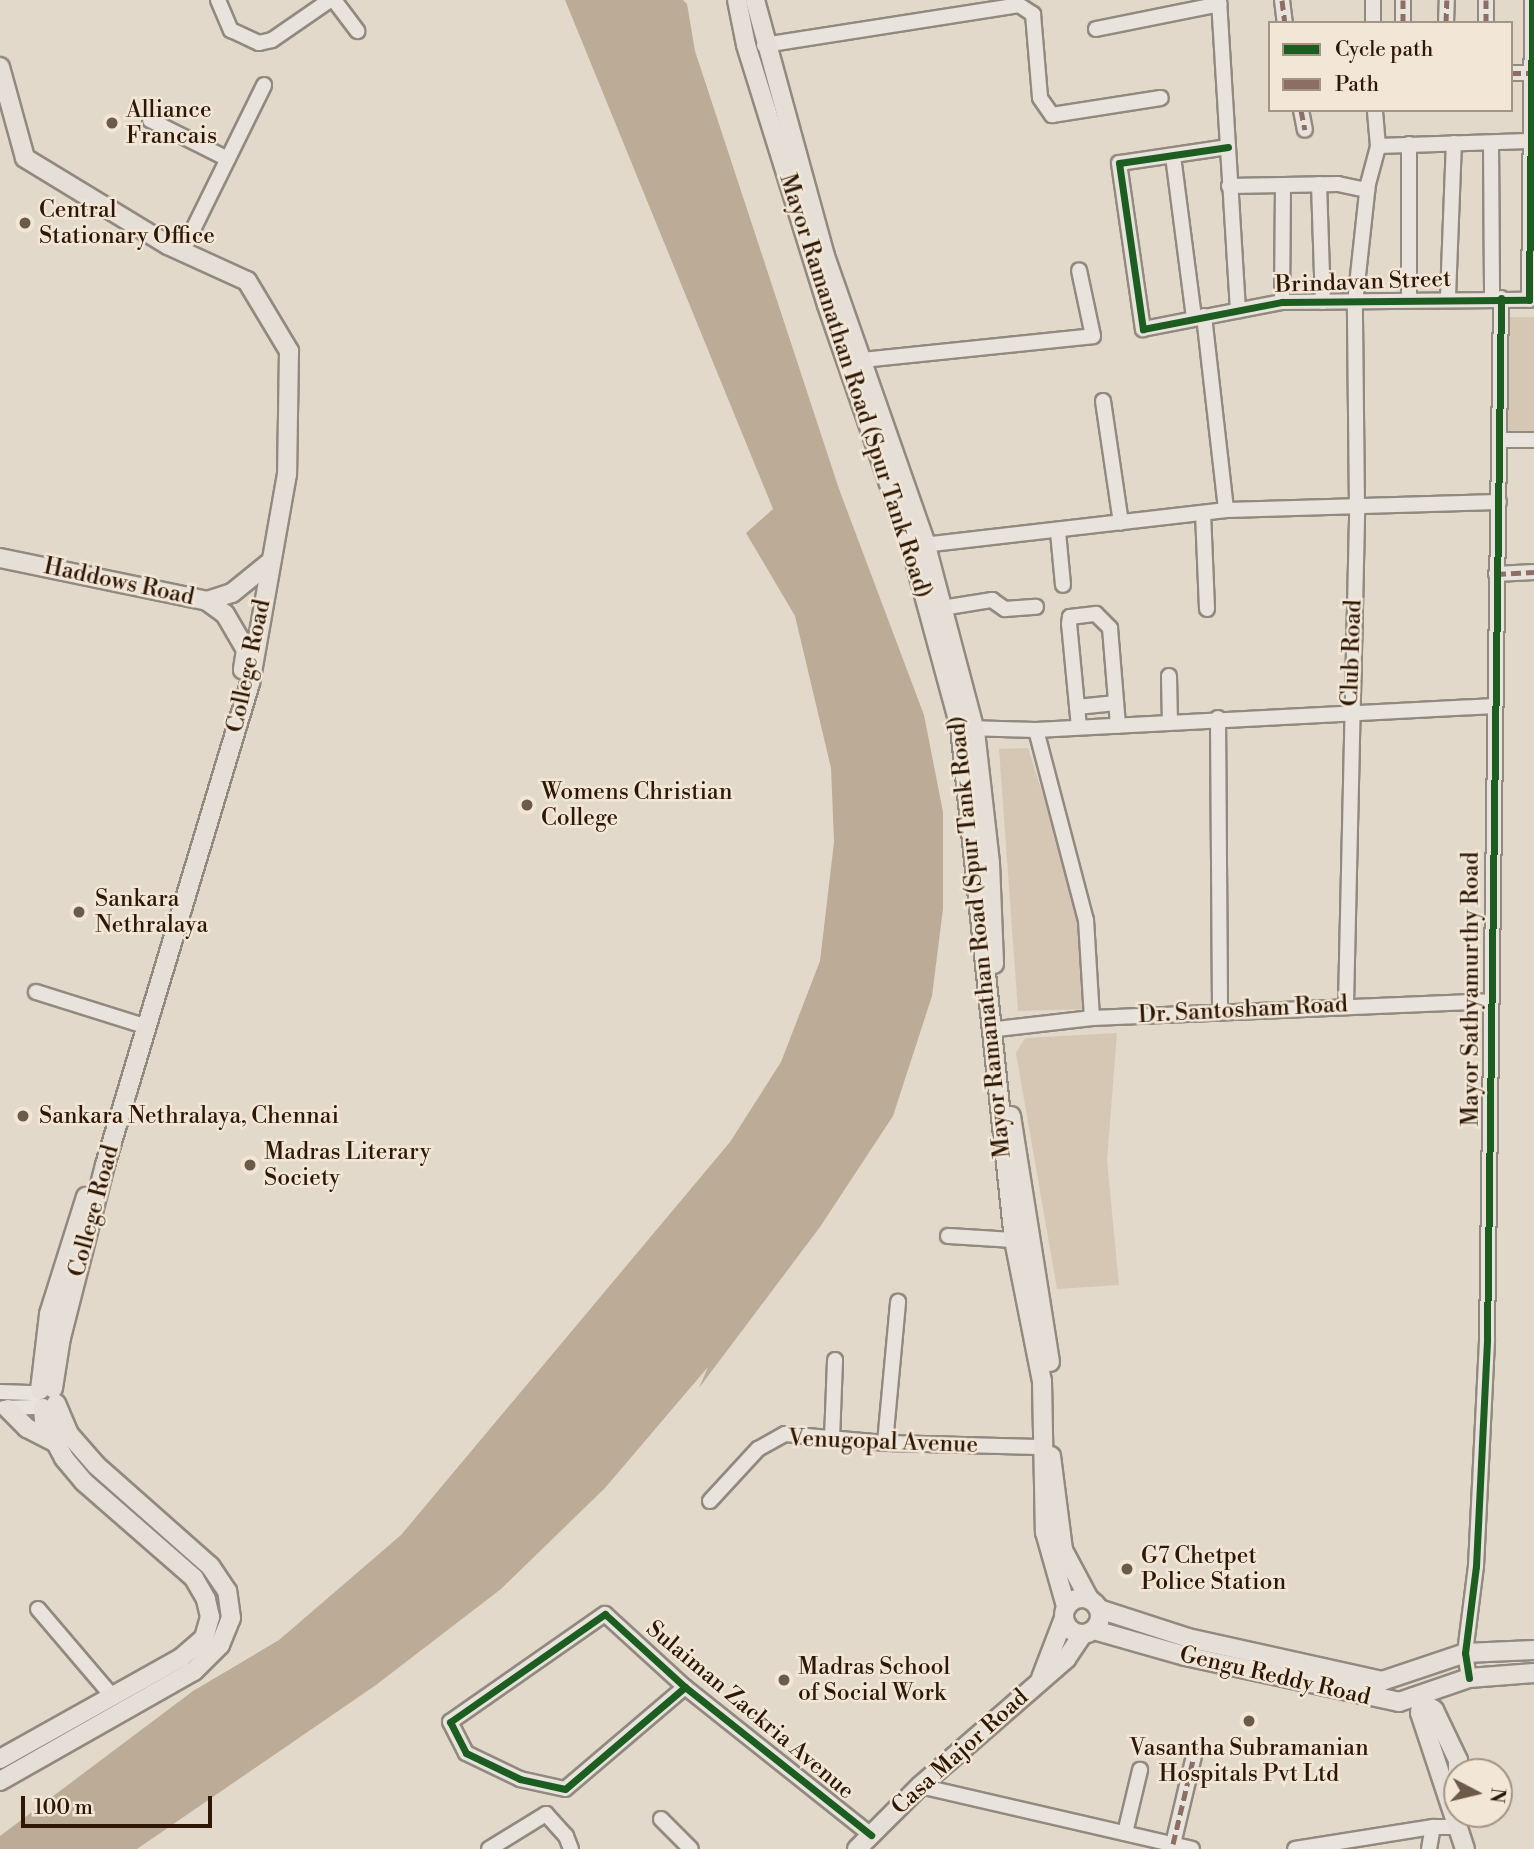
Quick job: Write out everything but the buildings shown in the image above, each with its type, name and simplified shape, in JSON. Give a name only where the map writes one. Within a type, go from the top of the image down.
[{"type":"main road","name":"Mayor Ramanathan Road (Spur Tank Road)","points":[[737,0],[746,45],[827,305],[942,608],[967,729],[990,863],[997,1029],[1052,1376],[1055,1514],[1063,1550],[1094,1604]]},
{"type":"main road","name":"Mayor Ramanathan Road (Spur Tank Road)","points":[[755,0],[764,45],[825,256],[862,360],[918,545],[967,729],[1014,1240],[1042,1381],[1040,1447],[1045,1532],[1065,1612]]},
{"type":"main road","name":"College Road","points":[[0,67],[25,158],[182,252],[247,281],[289,351],[286,474],[250,682],[106,1165],[45,1398]]},
{"type":"main road","name":"Haddows Road","points":[[0,558],[207,601],[232,593],[270,563]]},
{"type":"main road","name":"College Road","points":[[0,1759],[181,1658],[204,1637],[210,1617],[206,1599],[194,1578],[84,1482],[53,1441],[45,1398],[49,1314],[242,680],[246,650],[225,614],[207,601]]},
{"type":"main road","points":[[0,1781],[194,1671],[220,1645],[230,1618],[227,1591],[210,1566],[96,1465],[69,1434],[45,1398]]},
{"type":"main road","points":[[4,1408],[27,1428],[53,1441]]},
{"type":"main road","points":[[1041,1678],[1065,1612],[1078,1598],[1094,1604],[1100,1620],[1088,1632],[1069,1628],[1065,1612]]},
{"type":"main road","name":"Gengu Reddy Road","points":[[1094,1604],[1188,1638],[1382,1681],[1465,1653],[1534,1650]]},
{"type":"main road","name":"Gengu Reddy Road","points":[[1088,1632],[1383,1701],[1418,1702],[1469,1678],[1534,1673]]},
{"type":"main road","name":"Casa Major Road","points":[[857,1849],[920,1786],[1041,1678],[1066,1660],[1088,1632]]},
{"type":"main road","points":[[1401,1676],[1418,1702],[1443,1783]]},
{"type":"main road","points":[[1418,1702],[1434,1710],[1457,1758]]},
{"type":"main road","points":[[1458,1828],[1465,1849]]},
{"type":"street","points":[[218,0],[232,30],[259,43],[272,40],[332,0],[357,31]]},
{"type":"street","points":[[1282,0],[1285,21]]},
{"type":"street","points":[[1373,0],[1373,21]]},
{"type":"street","points":[[1403,21],[1404,0]]},
{"type":"street","points":[[1446,21],[1447,0]]},
{"type":"street","points":[[1486,0],[1486,21]]},
{"type":"street","points":[[1532,0],[1532,99],[1528,141],[1532,300]]},
{"type":"street","points":[[1096,29],[1220,2],[1238,310]]},
{"type":"street","points":[[764,45],[1019,5],[1033,14],[1040,98],[1052,115],[1161,98]]},
{"type":"street","points":[[1513,73],[1532,73]]},
{"type":"street","points":[[182,252],[264,85]]},
{"type":"street","points":[[1301,112],[1305,130]]},
{"type":"street","name":"Club Road","points":[[1346,1004],[1350,711],[1357,509],[1355,303],[1367,190],[1378,146],[1375,112]]},
{"type":"street","points":[[149,120],[228,159]]},
{"type":"street","points":[[1378,146],[1528,141]]},
{"type":"street","points":[[1448,297],[1454,143]]},
{"type":"street","name":"Mayor Sathyamurthy Road","points":[[1469,1678],[1465,1653],[1476,1566],[1487,1339],[1499,502],[1497,298],[1491,143]]},
{"type":"street","points":[[1409,144],[1409,299]]},
{"type":"street","points":[[1226,510],[1173,156],[1228,147]]},
{"type":"street","name":"Brindavan Street","points":[[1173,156],[1119,163],[1143,328],[1282,302],[1355,303],[1448,297],[1532,300]]},
{"type":"street","points":[[1229,186],[1319,184],[1367,190]]},
{"type":"street","points":[[1319,184],[1324,302]]},
{"type":"street","points":[[1282,302],[1283,185]]},
{"type":"street","points":[[862,360],[1093,336],[1079,270]]},
{"type":"street","points":[[1102,401],[1121,523]]},
{"type":"street","points":[[1499,440],[1534,440]]},
{"type":"street","points":[[918,545],[1058,532],[1226,510],[1357,509],[1499,502]]},
{"type":"street","points":[[1203,513],[1208,610]]},
{"type":"street","points":[[1058,532],[1063,585]]},
{"type":"street","points":[[1496,574],[1534,572]]},
{"type":"street","points":[[942,608],[992,600],[1005,609],[1036,607]]},
{"type":"street","points":[[1079,727],[1068,633],[1070,617],[1096,614],[1110,628],[1118,726]]},
{"type":"street","points":[[1169,676],[1170,722]]},
{"type":"street","points":[[1077,707],[1116,702]]},
{"type":"street","points":[[967,729],[1036,730],[1350,711],[1494,706]]},
{"type":"street","points":[[1218,718],[1220,1011]]},
{"type":"street","points":[[1036,730],[1086,920],[1092,1018]]},
{"type":"street","points":[[36,992],[138,1024]]},
{"type":"street","name":"Dr. Santosham Road","points":[[997,1029],[1092,1018],[1346,1004],[1490,1001]]},
{"type":"street","points":[[948,1236],[1014,1240]]},
{"type":"street","points":[[885,1443],[898,1303]]},
{"type":"street","points":[[832,1439],[835,1360]]},
{"type":"street","points":[[0,1392],[45,1398]]},
{"type":"street","points":[[4,1408],[45,1398]]},
{"type":"street","name":"Venugopal Avenue","points":[[710,1501],[758,1449],[785,1434],[885,1443],[1040,1447]]},
{"type":"street","points":[[38,1609],[112,1696]]},
{"type":"street","name":"Sulaiman Zackria Avenue","points":[[685,1687],[565,1789],[520,1779],[466,1753],[450,1722],[605,1614],[685,1687],[871,1835]]},
{"type":"street","points":[[1173,1844],[1194,1756]]},
{"type":"street","points":[[1125,1833],[1140,1770]]},
{"type":"street","points":[[920,1786],[1192,1849]]},
{"type":"street","points":[[499,1847],[546,1815],[566,1836],[571,1849]]},
{"type":"street","points":[[661,1819],[691,1849]]},
{"type":"street","points":[[1295,1849],[1443,1823]]},
{"type":"street","points":[[1429,1849],[1433,1827]]},
{"type":"shaded area","points":[[565,0],[683,0],[687,4],[695,51],[839,489],[924,715],[943,812],[943,909],[932,996],[893,1116],[820,1227],[699,1388],[708,1367],[605,1488],[501,1589],[376,1685],[137,1849],[0,1849],[0,1836],[193,1691],[279,1640],[401,1535],[730,1142],[781,1062],[820,961],[834,842],[831,768],[795,616],[746,533],[773,509]]},
{"type":"shaded area","points":[[1507,317],[1534,317],[1534,431],[1507,431]]},
{"type":"shaded area","points":[[1028,748],[1085,928],[1086,1009],[1018,1011],[999,749]]},
{"type":"shaded area","points":[[1117,1033],[1107,1160],[1119,1285],[1057,1289],[1016,1053],[1025,1038]]},
{"type":"marked path","points":[[1282,0],[1285,21]]},
{"type":"marked path","points":[[1403,0],[1403,21]]},
{"type":"marked path","points":[[1446,21],[1447,0]]},
{"type":"marked path","points":[[1486,0],[1486,21]]},
{"type":"marked path","points":[[1513,73],[1532,73]]},
{"type":"marked path","points":[[1301,112],[1305,130]]},
{"type":"marked path","points":[[1496,574],[1534,572]]},
{"type":"marked path","points":[[1173,1844],[1194,1756]]},
{"type":"cycle path","points":[[1228,147],[1119,163],[1143,329],[1282,302],[1529,300],[1532,0]]},
{"type":"cycle path","points":[[1469,1678],[1465,1653],[1476,1566],[1487,1339],[1501,298]]},
{"type":"cycle path","points":[[685,1687],[565,1789],[520,1779],[466,1753],[450,1722],[605,1614],[685,1687],[871,1835]]},
{"type":"place","name":"Alliance Francais","points":[[112,123]]},
{"type":"place","name":"Central Stationary Office","points":[[25,223]]},
{"type":"place","name":"Womens Christian College","points":[[527,805]]},
{"type":"place","name":"Sankara Nethralaya","points":[[79,912]]},
{"type":"place","name":"Sankara Nethralaya, Chennai","points":[[23,1116]]},
{"type":"place","name":"Madras Literary Society","points":[[250,1165]]},
{"type":"place","name":"G7 Chetpet Police Station","points":[[1127,1569]]},
{"type":"place","name":"Madras School of Social Work","points":[[784,1680]]},
{"type":"place","name":"Vasantha Subramanian Hospitals Pvt Ltd","points":[[1249,1721]]}]
